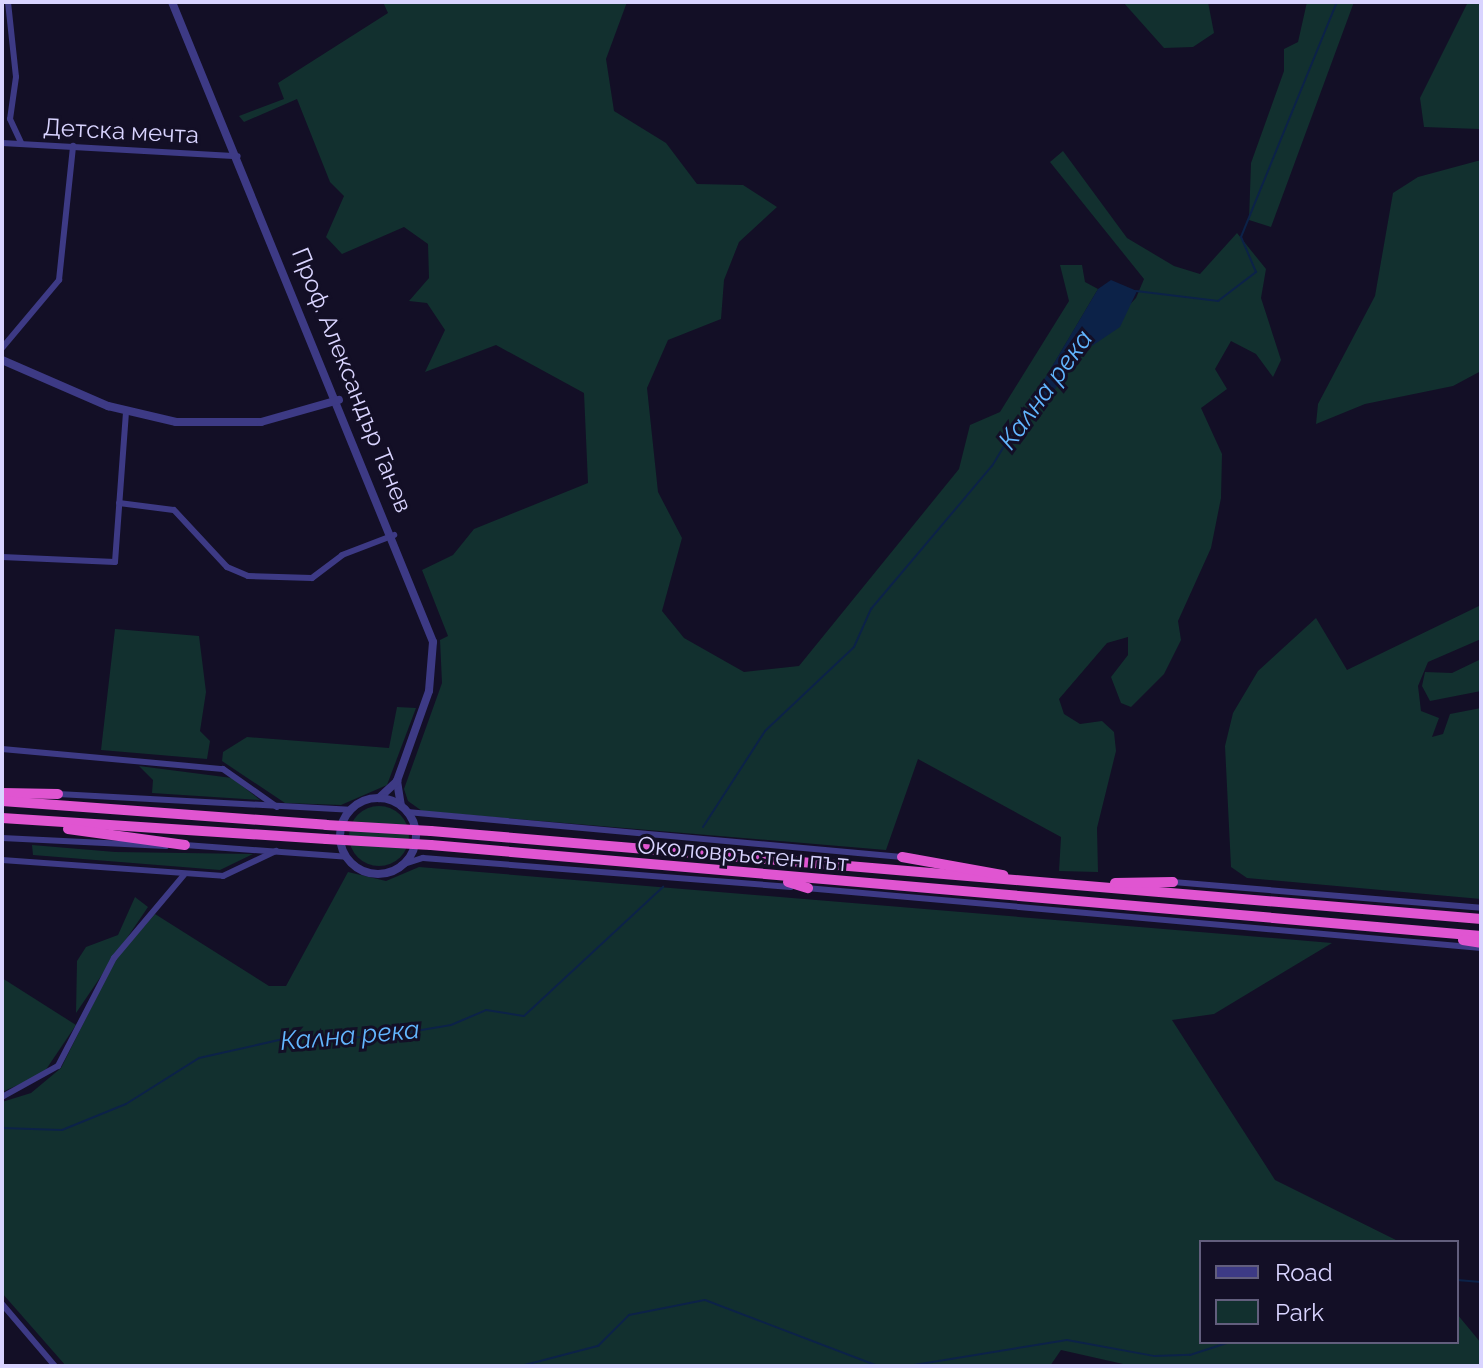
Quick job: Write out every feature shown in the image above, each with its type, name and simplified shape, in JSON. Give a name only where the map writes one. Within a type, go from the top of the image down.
[{"type":"highway","points":[[2,793],[58,794]]},
{"type":"highway","name":"Околовръстен път","points":[[2,801],[431,831],[1453,917],[1481,916]]},
{"type":"highway","points":[[6,819],[185,845]]},
{"type":"highway","name":"Околовръстен път","points":[[6,819],[431,845],[1481,936]]},
{"type":"highway","points":[[902,857],[1024,881]]},
{"type":"highway","points":[[771,876],[808,888]]},
{"type":"highway","points":[[1085,886],[1173,882]]},
{"type":"highway","points":[[867,893],[909,888]]},
{"type":"highway","points":[[1414,930],[1481,946]]},
{"type":"street","points":[[8,2],[16,77],[10,119],[21,144]]},
{"type":"street","name":"Проф. Александър Танев","points":[[172,2],[394,535],[435,656],[397,781],[379,798]]},
{"type":"street","name":"Детска мечта","points":[[2,143],[238,156]]},
{"type":"street","points":[[2,348],[59,280],[73,146]]},
{"type":"street","points":[[2,360],[126,413],[236,425],[339,400]]},
{"type":"street","points":[[2,557],[113,564],[126,413]]},
{"type":"street","points":[[119,503],[174,510],[227,567],[248,576],[312,578],[342,555],[394,535]]},
{"type":"street","points":[[2,749],[223,769],[280,809]]},
{"type":"street","name":"Проф. Александър Танев","points":[[397,781],[404,809]]},
{"type":"street","points":[[58,794],[280,809],[350,810],[379,798],[404,809],[902,857]]},
{"type":"street","points":[[2,838],[280,850],[347,857],[376,873],[401,865],[416,836],[404,809]]},
{"type":"street","points":[[347,857],[340,833],[350,810]]},
{"type":"street","points":[[2,860],[184,875],[236,873],[280,850]]},
{"type":"street","name":"Околовръстен път","points":[[401,865],[423,858],[1481,946]]},
{"type":"street","points":[[2,1097],[58,1066],[114,958],[184,875]]},
{"type":"street","points":[[1173,882],[1481,908]]},
{"type":"street","points":[[2,1304],[55,1366]]},
{"type":"green space","points":[[383,2],[627,2],[606,59],[614,111],[666,143],[697,184],[743,185],[777,207],[739,242],[724,280],[721,319],[668,340],[647,388],[658,492],[682,538],[662,611],[684,638],[744,672],[799,666],[959,469],[970,425],[1000,412],[1069,301],[1060,265],[1082,265],[1085,282],[1098,289],[1020,421],[1136,298],[1144,279],[1050,162],[1063,151],[1127,238],[1174,266],[1200,274],[1237,233],[1266,269],[1261,298],[1281,360],[1273,377],[1256,354],[1231,341],[1215,369],[1227,389],[1201,408],[1222,454],[1221,498],[1211,548],[1178,621],[1181,640],[1164,674],[1131,707],[1121,703],[1111,677],[1128,655],[1128,637],[1107,643],[1059,699],[1064,714],[1080,724],[1102,721],[1114,732],[1116,751],[1097,828],[1098,872],[1059,871],[1061,837],[918,759],[886,850],[422,811],[408,801],[404,789],[442,683],[440,640],[448,636],[422,570],[453,555],[474,529],[588,483],[584,393],[496,345],[425,372],[445,330],[427,303],[409,301],[429,278],[428,244],[404,227],[342,254],[326,237],[344,196],[330,182],[297,99],[244,122],[239,116],[284,99],[278,83],[388,13]]},
{"type":"green space","points":[[1123,2],[1208,2],[1214,33],[1193,47],[1164,48]]},
{"type":"green space","points":[[1307,2],[1354,2],[1271,227],[1249,220],[1251,163],[1284,71],[1284,49],[1298,42]]},
{"type":"green space","points":[[1468,2],[1481,2],[1481,136],[1479,129],[1424,127],[1420,98]]},
{"type":"green space","points":[[1481,160],[1481,371],[1453,386],[1365,404],[1316,424],[1318,404],[1375,296],[1393,193],[1418,177]]},
{"type":"green space","points":[[1481,605],[1481,639],[1428,662],[1418,686],[1421,711],[1439,718],[1432,737],[1443,734],[1450,714],[1481,708],[1481,899],[1247,878],[1231,867],[1225,746],[1233,713],[1258,671],[1316,618],[1347,670]]},
{"type":"green space","points":[[115,629],[199,636],[206,692],[200,731],[210,741],[207,759],[101,750]]},
{"type":"green space","points":[[1481,659],[1481,691],[1430,701],[1422,686],[1425,672],[1452,673]]},
{"type":"green space","points":[[397,707],[416,708],[387,785],[341,805],[285,803],[222,761],[223,752],[247,737],[389,748]]},
{"type":"green space","points":[[139,766],[232,778],[260,800],[152,793],[153,780]]},
{"type":"green space","points":[[379,806],[400,815],[409,836],[400,857],[379,866],[358,857],[349,836],[358,815]]},
{"type":"green space","points":[[32,845],[115,852],[253,854],[220,870],[33,855]]},
{"type":"green space","points":[[419,867],[1332,943],[1214,1014],[1172,1020],[1275,1180],[1396,1240],[1199,1240],[1199,1344],[1459,1344],[1459,1316],[1481,1343],[1481,1366],[1132,1366],[1061,1350],[1050,1366],[66,1366],[2,1293],[2,1102],[31,1093],[61,1068],[115,960],[155,914],[269,986],[286,986],[348,872],[386,881]]},
{"type":"green space","points":[[135,897],[148,907],[76,1013],[77,961],[86,947],[118,935]]},
{"type":"green space","points":[[2,978],[76,1025],[43,1074],[2,1092]]},
{"type":"water","points":[[1111,280],[1137,291],[1120,327],[1074,358],[1052,394],[1019,422],[1098,289]]},
{"type":"waterway","name":"Кална река","points":[[1136,291],[1218,301],[1256,272],[1241,237],[1337,2]]},
{"type":"waterway","name":"Кална река","points":[[703,827],[765,731],[854,647],[871,609],[992,466],[1018,423]]},
{"type":"waterway","name":"Кална река","points":[[2,1128],[62,1130],[126,1104],[199,1058],[288,1038],[380,1037],[451,1025],[486,1010],[524,1016],[663,887]]},
{"type":"waterway","points":[[1459,1280],[1481,1282]]},
{"type":"waterway","points":[[521,1366],[598,1346],[629,1315],[705,1300],[878,1366]]},
{"type":"waterway","points":[[908,1366],[1067,1340],[1154,1356],[1190,1355],[1224,1344]]}]
